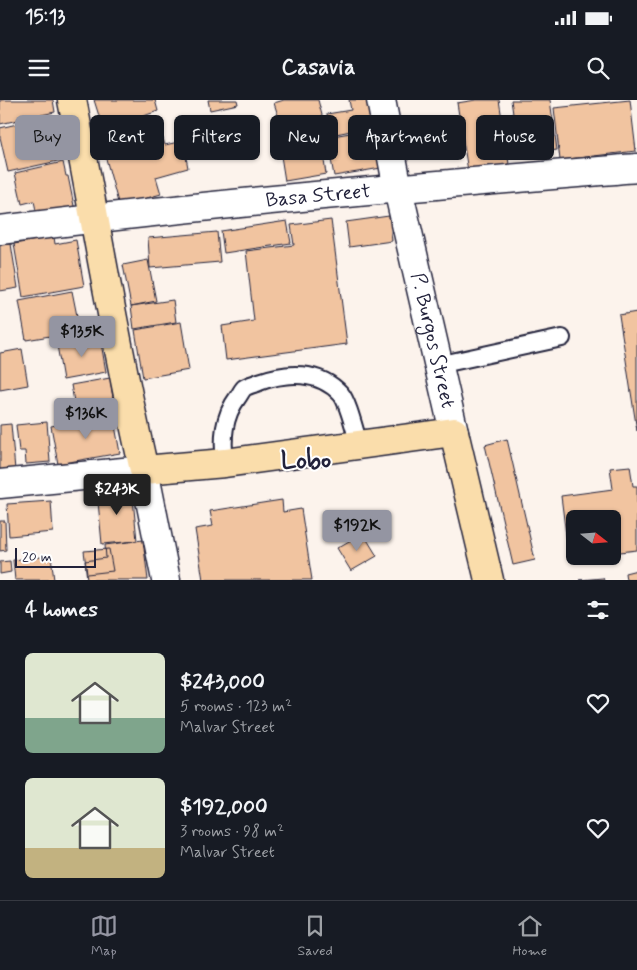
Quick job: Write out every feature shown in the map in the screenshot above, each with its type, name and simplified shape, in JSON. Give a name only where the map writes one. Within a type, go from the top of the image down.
[{"type":"main road","points":[[72,100],[123,378],[144,470],[225,463],[454,432]]},
{"type":"main road","name":"P. Burgos Street","points":[[454,432],[489,580]]},
{"type":"street","name":"P. Burgos Street","points":[[381,100],[398,188],[454,432]]},
{"type":"street","name":"Basa Street","points":[[0,230],[95,218],[398,188],[637,168]]},
{"type":"street","points":[[0,484],[144,470],[166,580]]},
{"type":"lane","points":[[438,365],[562,338]]},
{"type":"lane","points":[[225,463],[223,444],[225,423],[231,406],[244,388],[270,378],[295,374],[313,376],[330,385],[342,395],[359,444]]},
{"type":"building","points":[[0,100],[53,100],[55,112],[41,115],[15,115],[15,121],[0,124]]},
{"type":"building","points":[[94,100],[155,100],[158,111],[146,115],[99,115]]},
{"type":"building","points":[[208,100],[237,100],[238,104],[210,110]]},
{"type":"building","points":[[284,100],[318,100],[322,115],[278,115],[274,103]]},
{"type":"building","points":[[349,100],[380,100],[383,115],[348,115],[348,132],[338,134],[338,115],[327,114],[351,110]]},
{"type":"building","points":[[476,100],[499,100],[501,115],[476,115],[476,160],[508,160],[509,164],[468,171],[466,159],[466,115],[459,115],[457,103]]},
{"type":"building","points":[[511,100],[550,100],[552,115],[513,115]]},
{"type":"building","points":[[630,100],[636,151],[560,160],[554,108]]},
{"type":"building","points":[[15,125],[15,160],[62,160],[8,172],[0,137],[0,128]]},
{"type":"building","points":[[554,129],[557,150],[554,150]]},
{"type":"building","points":[[348,133],[348,160],[380,160],[381,168],[334,176],[331,160],[338,160],[338,135]]},
{"type":"building","points":[[164,142],[165,145],[174,143],[174,160],[187,160],[188,168],[156,177],[161,194],[119,206],[106,160],[164,160]]},
{"type":"building","points":[[282,160],[324,160],[326,174],[285,181]]},
{"type":"building","points":[[63,162],[66,176],[68,176],[75,211],[38,220],[34,201],[22,204],[15,173]]},
{"type":"building","points":[[389,216],[392,241],[349,247],[346,222]]},
{"type":"building","points":[[331,220],[347,344],[226,360],[222,326],[254,321],[246,251],[294,245],[291,225]]},
{"type":"building","points":[[287,221],[291,243],[224,253],[221,231]]},
{"type":"building","points":[[217,232],[220,262],[150,268],[148,238]]},
{"type":"building","points":[[54,237],[55,244],[76,240],[84,286],[23,297],[14,244]]},
{"type":"building","points":[[11,244],[18,288],[0,291],[0,245]]},
{"type":"building","points":[[148,260],[156,301],[131,306],[123,265]]},
{"type":"building","points":[[72,291],[80,331],[26,340],[19,301]]},
{"type":"building","points":[[173,300],[176,322],[134,329],[131,306]]},
{"type":"building","points":[[637,312],[637,431],[619,315]]},
{"type":"building","points":[[181,322],[189,370],[143,378],[135,330]]},
{"type":"building","points":[[100,337],[106,372],[63,380],[57,345]]},
{"type":"building","points":[[22,349],[28,385],[0,390],[0,353]]},
{"type":"building","points":[[110,378],[115,411],[77,418],[71,385]]},
{"type":"building","points":[[113,415],[120,453],[58,464],[51,426]]},
{"type":"building","points":[[47,422],[50,462],[26,464],[25,451],[19,451],[16,425]]},
{"type":"building","points":[[11,424],[15,470],[0,472],[0,425]]},
{"type":"building","points":[[507,439],[535,560],[513,565],[485,445]]},
{"type":"building","points":[[630,466],[633,486],[637,486],[637,550],[621,552],[621,510],[566,510],[566,535],[561,496],[613,489],[610,468]]},
{"type":"building","points":[[132,488],[137,541],[102,544],[97,491]]},
{"type":"building","points":[[282,500],[283,512],[301,509],[312,580],[203,580],[195,529],[213,526],[210,511]]},
{"type":"building","points":[[51,501],[53,532],[9,536],[7,504]]},
{"type":"building","points":[[0,521],[5,521],[6,550],[0,551]]},
{"type":"building","points":[[363,533],[377,556],[351,571],[337,548]]},
{"type":"building","points":[[143,540],[148,580],[87,580],[85,561],[106,558],[105,545]]},
{"type":"building","points":[[109,549],[113,571],[87,574],[84,551]]},
{"type":"building","points":[[51,556],[54,580],[15,580],[13,560]]},
{"type":"building","points":[[10,561],[11,572],[0,574],[0,562]]},
{"type":"building","points":[[637,570],[637,580],[626,580],[625,573]]},
{"type":"building","points":[[603,578],[604,580],[579,580]]},
{"type":"district","name":"Lobo","points":[[306,461]]}]
